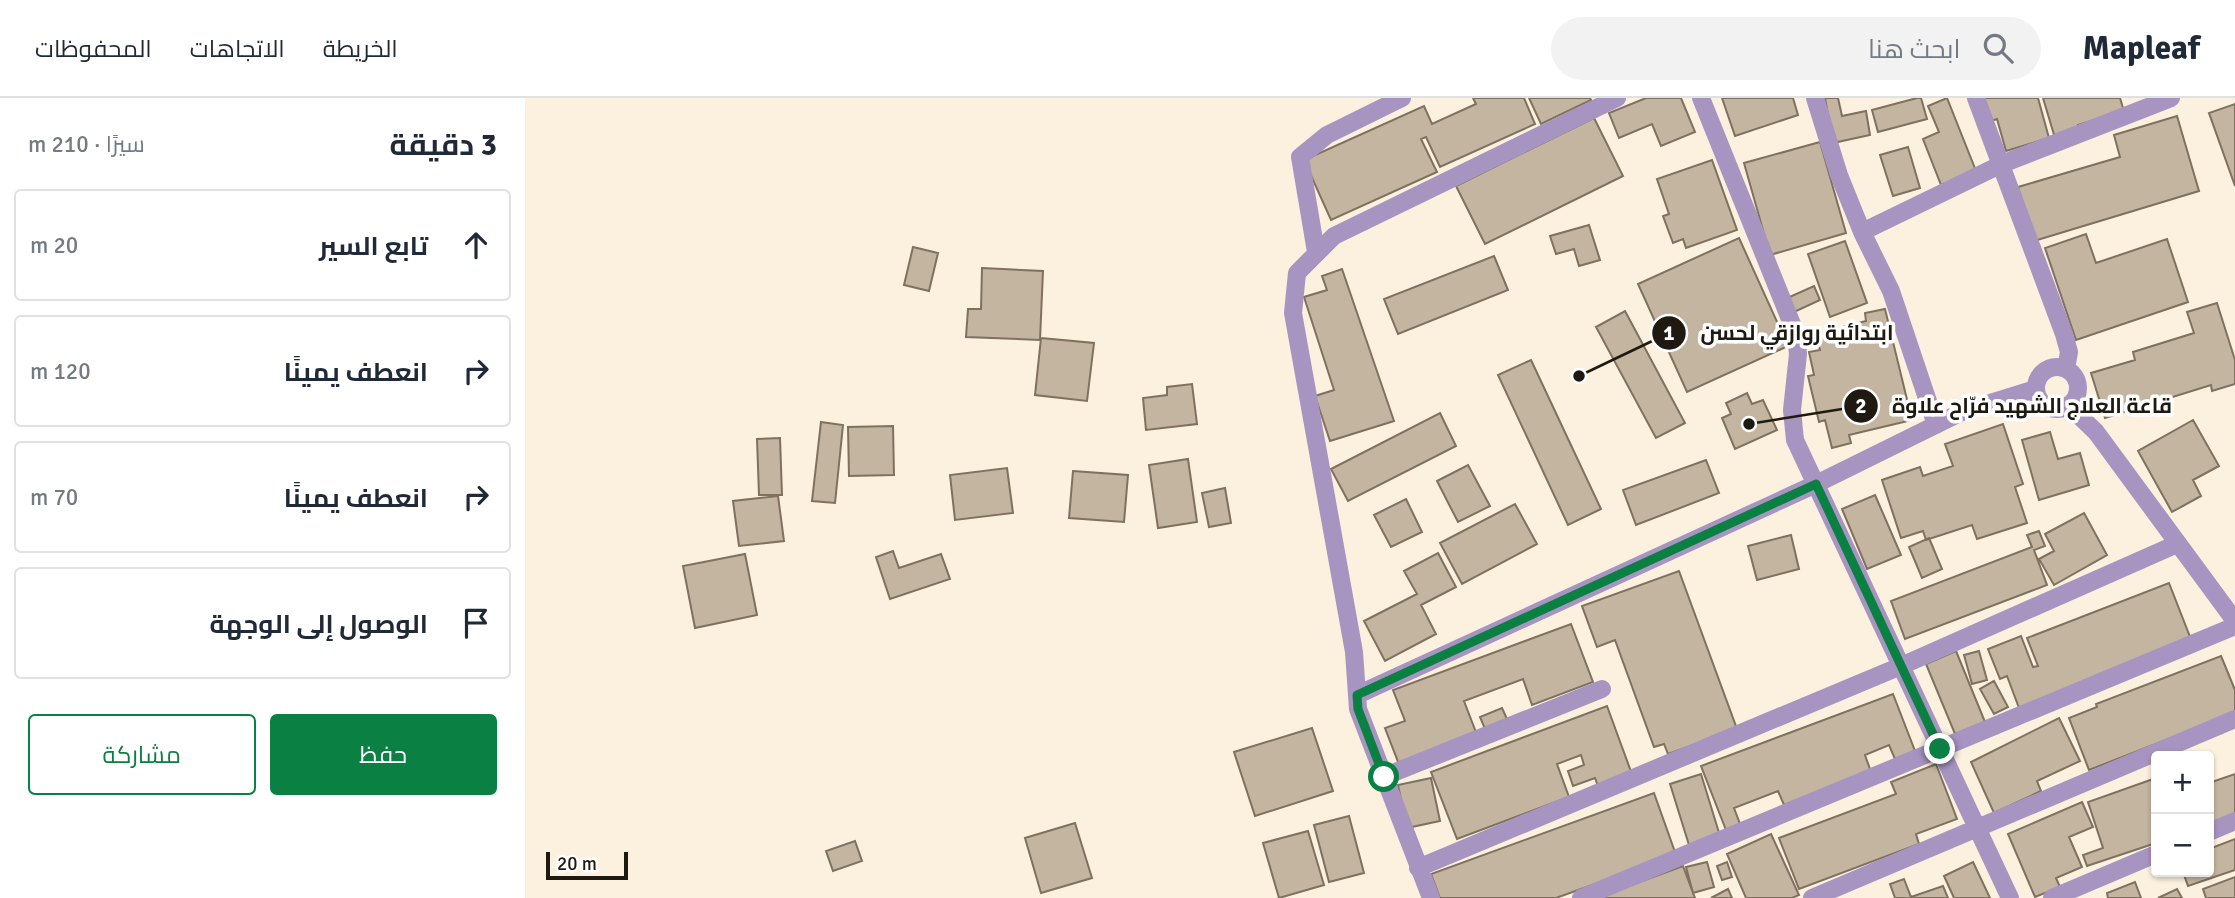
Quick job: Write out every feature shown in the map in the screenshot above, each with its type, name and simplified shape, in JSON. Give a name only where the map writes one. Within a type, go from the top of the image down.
[{"type":"street","points":[[1316,252],[1300,157],[1327,135],[1402,98]]},
{"type":"street","points":[[1431,898],[1358,709],[1354,652],[1293,313],[1297,273],[1334,236],[1617,98]]},
{"type":"street","points":[[1700,98],[1796,334],[1798,354],[1792,410],[1795,440],[2010,898]]},
{"type":"street","points":[[1815,98],[1839,175],[1862,232],[1891,291],[1936,425]]},
{"type":"street","points":[[1976,98],[2064,334],[2069,352],[2066,369]]},
{"type":"street","points":[[1862,232],[2002,164],[2171,98]]},
{"type":"street","points":[[2060,367],[2066,369],[2072,374],[2078,387],[2077,394],[2062,408],[2047,406],[2035,389],[2040,375],[2046,370],[2060,367]]},
{"type":"street","points":[[1357,695],[1816,484],[1964,411],[2035,389]]},
{"type":"street","points":[[2068,405],[2096,432],[2235,621]]},
{"type":"street","points":[[1418,868],[1901,666],[2177,544]]},
{"type":"street","points":[[1581,898],[2235,626]]},
{"type":"street","points":[[1384,777],[1602,689]]},
{"type":"street","points":[[1812,898],[2235,719]]},
{"type":"street","points":[[2214,830],[2235,821]]},
{"type":"street","points":[[2052,898],[2151,856]]},
{"type":"building","points":[[1473,98],[1524,98],[1535,124],[1440,167],[1426,137],[1421,139],[1437,172],[1331,220],[1304,160],[1424,106],[1432,124],[1476,104]]},
{"type":"building","points":[[1529,98],[1590,98],[1591,100],[1541,124]]},
{"type":"building","points":[[1646,98],[1681,98],[1695,132],[1661,146],[1652,124],[1619,138],[1609,113]]},
{"type":"building","points":[[1722,98],[1793,98],[1798,115],[1735,136]]},
{"type":"building","points":[[1825,98],[1838,98],[1842,116],[1866,111],[1870,135],[1833,143]]},
{"type":"building","points":[[1921,98],[1927,119],[1878,132],[1872,110]]},
{"type":"building","points":[[1947,98],[1976,171],[1941,185],[1923,139],[1939,132],[1928,106]]},
{"type":"building","points":[[1984,98],[2038,98],[2049,138],[2006,151],[1997,119],[1991,121]]},
{"type":"building","points":[[2043,98],[2120,98],[2124,111],[2078,125],[2080,131],[2055,138]]},
{"type":"building","points":[[2235,104],[2235,186],[2209,113]]},
{"type":"building","points":[[2177,116],[2199,191],[2034,241],[2018,187],[2120,157],[2114,135]]},
{"type":"building","points":[[1594,118],[1623,176],[1485,244],[1456,186]]},
{"type":"building","points":[[1820,142],[1846,233],[1770,255],[1744,163]]},
{"type":"building","points":[[1908,147],[1920,188],[1893,196],[1880,155]]},
{"type":"building","points":[[1712,160],[1737,230],[1686,248],[1683,239],[1673,243],[1663,216],[1669,214],[1657,179]]},
{"type":"building","points":[[1589,225],[1600,260],[1579,266],[1574,249],[1556,254],[1550,236]]},
{"type":"building","points":[[2086,234],[2096,263],[2167,239],[2188,302],[2076,340],[2045,248]]},
{"type":"building","points":[[1739,238],[1788,346],[1687,392],[1638,284]]},
{"type":"building","points":[[1845,241],[1867,303],[1830,317],[1808,254]]},
{"type":"building","points":[[913,247],[938,253],[929,291],[904,285]]},
{"type":"building","points":[[1494,256],[1508,290],[1398,334],[1384,299]]},
{"type":"building","points":[[982,268],[1043,271],[1040,340],[966,337],[968,309],[981,309]]},
{"type":"building","points":[[1342,269],[1394,421],[1330,441],[1315,396],[1334,390],[1304,297],[1327,290],[1322,276]]},
{"type":"building","points":[[1814,286],[1820,300],[1792,313],[1785,299]]},
{"type":"building","points":[[2217,303],[2235,360],[2235,384],[2212,391],[2211,385],[2105,418],[2091,373],[2135,360],[2133,352],[2194,333],[2187,312]]},
{"type":"building","points":[[1885,309],[1912,420],[1849,435],[1851,443],[1832,448],[1825,420],[1819,422],[1808,376],[1814,375],[1809,352],[1820,350],[1816,334],[1866,321],[1865,313]]},
{"type":"building","points":[[1625,311],[1685,423],[1656,438],[1596,327]]},
{"type":"building","points":[[1041,338],[1094,343],[1087,401],[1035,395]]},
{"type":"building","points":[[1531,360],[1601,509],[1568,525],[1498,375]]},
{"type":"building","points":[[1192,384],[1197,424],[1146,430],[1143,398],[1167,395],[1167,387]]},
{"type":"building","points":[[1747,393],[1752,404],[1763,400],[1777,430],[1735,449],[1722,418],[1731,414],[1726,403]]},
{"type":"building","points":[[1440,413],[1456,446],[1348,501],[1331,469]]},
{"type":"building","points":[[2193,420],[2219,466],[2193,480],[2201,496],[2172,512],[2138,451]]},
{"type":"building","points":[[821,422],[843,425],[835,503],[812,501]]},
{"type":"building","points":[[2003,424],[2023,484],[2015,487],[2027,523],[1977,539],[1972,525],[1926,540],[1923,531],[1901,538],[1882,480],[1920,467],[1923,476],[1953,466],[1945,444]]},
{"type":"building","points":[[893,426],[894,475],[849,476],[848,427]]},
{"type":"building","points":[[2050,432],[2058,459],[2080,453],[2089,485],[2039,500],[2022,440]]},
{"type":"building","points":[[780,438],[782,495],[759,495],[757,439]]},
{"type":"building","points":[[1188,459],[1197,522],[1158,528],[1149,465]]},
{"type":"building","points":[[1706,460],[1719,493],[1636,525],[1623,490]]},
{"type":"building","points":[[1468,465],[1490,506],[1458,522],[1437,481]]},
{"type":"building","points":[[1007,468],[1013,513],[955,520],[950,475]]},
{"type":"building","points":[[1073,471],[1128,475],[1124,522],[1069,518]]},
{"type":"building","points":[[1225,488],[1231,523],[1209,527],[1202,493]]},
{"type":"building","points":[[1875,495],[1901,555],[1867,569],[1842,509]]},
{"type":"building","points":[[778,496],[784,541],[739,546],[733,501]]},
{"type":"building","points":[[1406,499],[1422,532],[1391,547],[1374,515]]},
{"type":"building","points":[[1515,504],[1537,544],[1462,584],[1440,543]]},
{"type":"building","points":[[2084,513],[2107,555],[2054,585],[2039,559],[2054,551],[2045,534]]},
{"type":"building","points":[[2039,531],[2045,546],[2034,550],[2047,585],[1905,639],[1891,601],[2032,547],[2027,535]]},
{"type":"building","points":[[1791,535],[1799,569],[1757,580],[1748,546]]},
{"type":"building","points":[[1929,538],[1942,569],[1922,578],[1909,547]]},
{"type":"building","points":[[893,551],[899,568],[941,554],[950,579],[890,599],[876,557]]},
{"type":"building","points":[[1438,553],[1456,587],[1421,605],[1436,634],[1385,661],[1364,621],[1417,594],[1404,571]]},
{"type":"building","points":[[745,554],[757,615],[695,628],[683,566]]},
{"type":"building","points":[[1679,571],[1737,729],[1668,754],[1664,744],[1654,747],[1615,640],[1597,647],[1582,606]]},
{"type":"building","points":[[2169,583],[2192,642],[2019,708],[2007,676],[2000,679],[1988,649],[2021,636],[2033,667],[2038,666],[2027,638]]},
{"type":"building","points":[[1571,624],[1593,682],[1532,705],[1523,679],[1464,701],[1477,735],[1400,767],[1385,728],[1405,721],[1393,690]]},
{"type":"building","points":[[1956,651],[1985,722],[1955,734],[1926,664]]},
{"type":"building","points":[[1979,651],[1987,680],[1972,684],[1964,655]]},
{"type":"building","points":[[2221,656],[2235,690],[2235,713],[2089,770],[2069,718],[2097,707],[2096,704]]},
{"type":"building","points":[[1994,681],[2008,707],[1994,714],[1980,689]]},
{"type":"building","points":[[1893,694],[1915,751],[1895,759],[1889,745],[1865,755],[1871,772],[1784,805],[1778,791],[1734,808],[1740,824],[1726,830],[1701,766]]},
{"type":"building","points":[[1607,706],[1633,777],[1599,789],[1595,778],[1573,786],[1568,771],[1584,765],[1581,755],[1557,764],[1569,797],[1457,839],[1431,772]]},
{"type":"building","points":[[1502,708],[1507,719],[1485,729],[1480,717]]},
{"type":"building","points":[[2059,718],[2080,761],[2037,781],[2041,791],[1994,813],[1971,762]]},
{"type":"building","points":[[1312,728],[1333,791],[1255,816],[1234,752]]},
{"type":"building","points":[[1936,764],[1957,819],[1916,834],[1919,844],[1799,889],[1779,838],[1896,794],[1891,782]]},
{"type":"building","points":[[1701,774],[1720,836],[1689,845],[1670,784]]},
{"type":"building","points":[[2235,774],[2235,817],[2214,824],[2214,814],[2214,781]]},
{"type":"building","points":[[1431,778],[1440,821],[1407,828],[1398,785]]},
{"type":"building","points":[[2151,780],[2151,845],[2087,866],[2083,855],[2103,848],[2088,802]]},
{"type":"building","points":[[1654,793],[1676,855],[1556,898],[1440,898],[1431,874]]},
{"type":"building","points":[[2082,802],[2093,827],[2069,837],[2082,867],[2056,878],[2060,887],[2035,897],[2008,834]]},
{"type":"building","points":[[1349,816],[1364,873],[1329,882],[1314,825]]},
{"type":"building","points":[[1075,823],[1092,878],[1041,893],[1025,838]]},
{"type":"building","points":[[1308,831],[1324,885],[1279,898],[1263,843]]},
{"type":"building","points":[[1771,834],[1799,895],[1792,898],[1746,898],[1727,854]]},
{"type":"building","points":[[2235,839],[2235,870],[2188,886],[2185,877],[2214,877],[2214,847]]},
{"type":"building","points":[[855,841],[862,861],[833,871],[826,851]]},
{"type":"building","points":[[1707,862],[1714,887],[1693,893],[1686,867]]},
{"type":"building","points":[[1727,862],[1732,877],[1722,880],[1717,866]]},
{"type":"building","points":[[1973,862],[1990,898],[1954,898],[1944,876]]},
{"type":"building","points":[[1683,866],[1695,898],[1596,898]]},
{"type":"building","points":[[2235,877],[2235,898],[2206,898],[2203,889]]},
{"type":"building","points":[[1904,879],[1911,897],[1943,886],[1948,898],[1895,898],[1890,884]]},
{"type":"building","points":[[2135,882],[2141,898],[2108,898],[2107,893]]},
{"type":"building","points":[[1728,889],[1732,898],[1711,898]]},
{"type":"building","points":[[2177,889],[2182,898],[2158,898]]},
{"type":"place","name":"ابتدائية روازقي لحسن","points":[[1579,376]]},
{"type":"place","name":"قاعة العلاج الشهيد فرّاح علاوة","points":[[1749,424]]},
{"type":"route","points":[[1384,777],[1358,709],[1357,695],[1816,484],[1940,749]]}]
